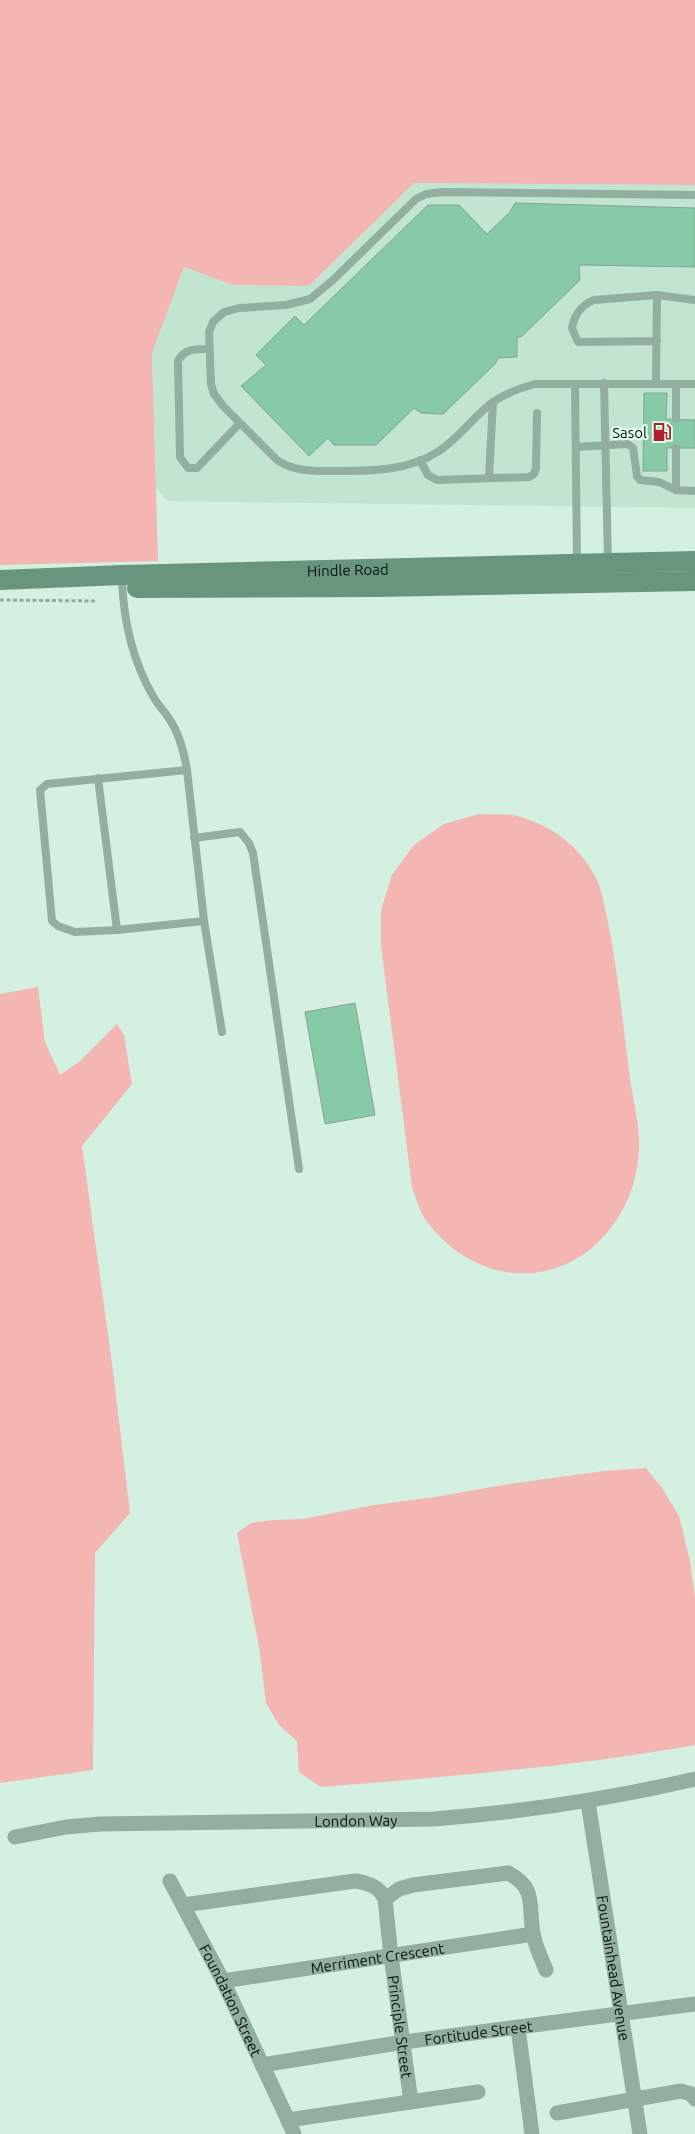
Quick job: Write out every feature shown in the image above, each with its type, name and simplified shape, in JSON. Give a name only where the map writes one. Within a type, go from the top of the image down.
[{"type":"main road","name":"Hindle Road","points":[[0,586],[122,581],[577,573],[608,563],[695,560]]},
{"type":"main road","name":"Hindle Road","points":[[577,573],[608,583],[695,581]]},
{"type":"main road","name":"Hindle Road","points":[[0,580],[122,581]]},
{"type":"street","name":"London Way","points":[[15,1837],[100,1824],[434,1819],[588,1802],[695,1779]]},
{"type":"street","name":"Fountainhead Avenue","points":[[588,1802],[640,2134]]},
{"type":"street","points":[[183,1905],[355,1881],[368,1884],[383,1895],[413,1885],[508,1873],[520,1880],[527,1889],[533,1934],[546,1970]]},
{"type":"street","name":"Foundation Street","points":[[170,1882],[223,1982],[294,2134]]},
{"type":"street","name":"Principle Street","points":[[383,1895],[411,2102]]},
{"type":"street","name":"Merriment Crescent","points":[[223,1982],[533,1934]]},
{"type":"street","name":"Fortitude Street","points":[[262,2065],[404,2042],[695,2004]]},
{"type":"street","points":[[518,2028],[532,2134]]},
{"type":"street","points":[[557,2113],[681,2091],[691,2094],[695,2099]]},
{"type":"street","points":[[288,2120],[478,2092]]},
{"type":"lane","points":[[695,195],[443,192],[426,194],[416,199],[333,280],[310,298],[286,305],[239,308],[224,312],[213,322],[208,332],[211,384],[214,394],[240,423],[286,467],[318,471],[374,471],[397,468],[420,460],[438,452],[454,440],[493,402],[512,391],[535,384],[695,384]]},
{"type":"lane","points":[[656,342],[578,342],[572,328],[576,315],[591,301],[657,295],[695,300]]},
{"type":"lane","points":[[656,384],[657,295]]},
{"type":"lane","points":[[209,349],[188,351],[178,361],[180,457],[182,462],[188,468],[197,468],[240,423]]},
{"type":"lane","points":[[604,383],[608,583]]},
{"type":"lane","points":[[575,384],[577,573]]},
{"type":"lane","points":[[676,384],[676,420]]},
{"type":"lane","points":[[489,477],[493,402]]},
{"type":"lane","points":[[420,460],[428,475],[433,479],[529,477],[534,474],[537,458],[537,413]]},
{"type":"lane","points":[[576,447],[604,444],[631,445],[634,450],[637,476],[640,480],[660,482],[676,490],[695,491]]},
{"type":"lane","points":[[676,448],[676,490]]},
{"type":"lane","points":[[122,581],[129,636],[141,673],[155,699],[175,728],[184,754],[204,921],[222,1032]]},
{"type":"lane","points":[[187,770],[47,784],[40,790],[52,921],[58,926],[75,932],[117,930],[204,921]]},
{"type":"lane","points":[[98,778],[117,930]]},
{"type":"lane","points":[[194,838],[240,832],[249,843],[253,854],[299,1169]]},
{"type":"path","points":[[0,600],[95,601]]},
{"type":"shaded area","points":[[0,0],[695,0],[695,185],[414,183],[309,286],[233,285],[184,267],[152,353],[158,561],[0,565]]},
{"type":"shaded area","points":[[414,183],[695,185],[695,508],[168,501],[156,488],[152,353],[184,267],[233,285],[309,286]]},
{"type":"shaded area","points":[[479,814],[517,816],[550,830],[578,852],[588,864],[596,879],[606,911],[638,1125],[639,1150],[635,1179],[616,1221],[594,1246],[568,1263],[539,1272],[509,1272],[479,1264],[450,1246],[425,1219],[412,1187],[381,946],[381,910],[392,875],[414,845],[444,824]]},
{"type":"shaded area","points":[[38,987],[45,1042],[60,1075],[79,1062],[117,1024],[124,1035],[132,1084],[82,1146],[113,1371],[130,1513],[95,1553],[93,1770],[0,1783],[0,994]]},
{"type":"shaded area","points":[[646,1468],[662,1488],[679,1516],[690,1561],[695,1598],[695,1745],[556,1765],[321,1787],[299,1772],[297,1741],[279,1725],[266,1703],[259,1647],[237,1533],[251,1523],[303,1519],[374,1505],[509,1484],[604,1471]]},
{"type":"building","points":[[515,203],[695,208],[695,267],[581,265],[579,268],[580,280],[521,337],[517,337],[517,357],[498,358],[495,364],[443,414],[421,413],[414,408],[376,445],[334,445],[328,438],[309,456],[241,386],[266,365],[256,355],[295,316],[304,325],[428,205],[459,205],[487,234],[510,212]]},
{"type":"building","points":[[644,393],[667,393],[666,419],[695,420],[695,448],[667,448],[667,471],[643,471]]},
{"type":"building","points":[[355,1003],[375,1115],[325,1124],[305,1012]]},
{"type":"place","name":"Sasol","points":[[662,432]]}]
